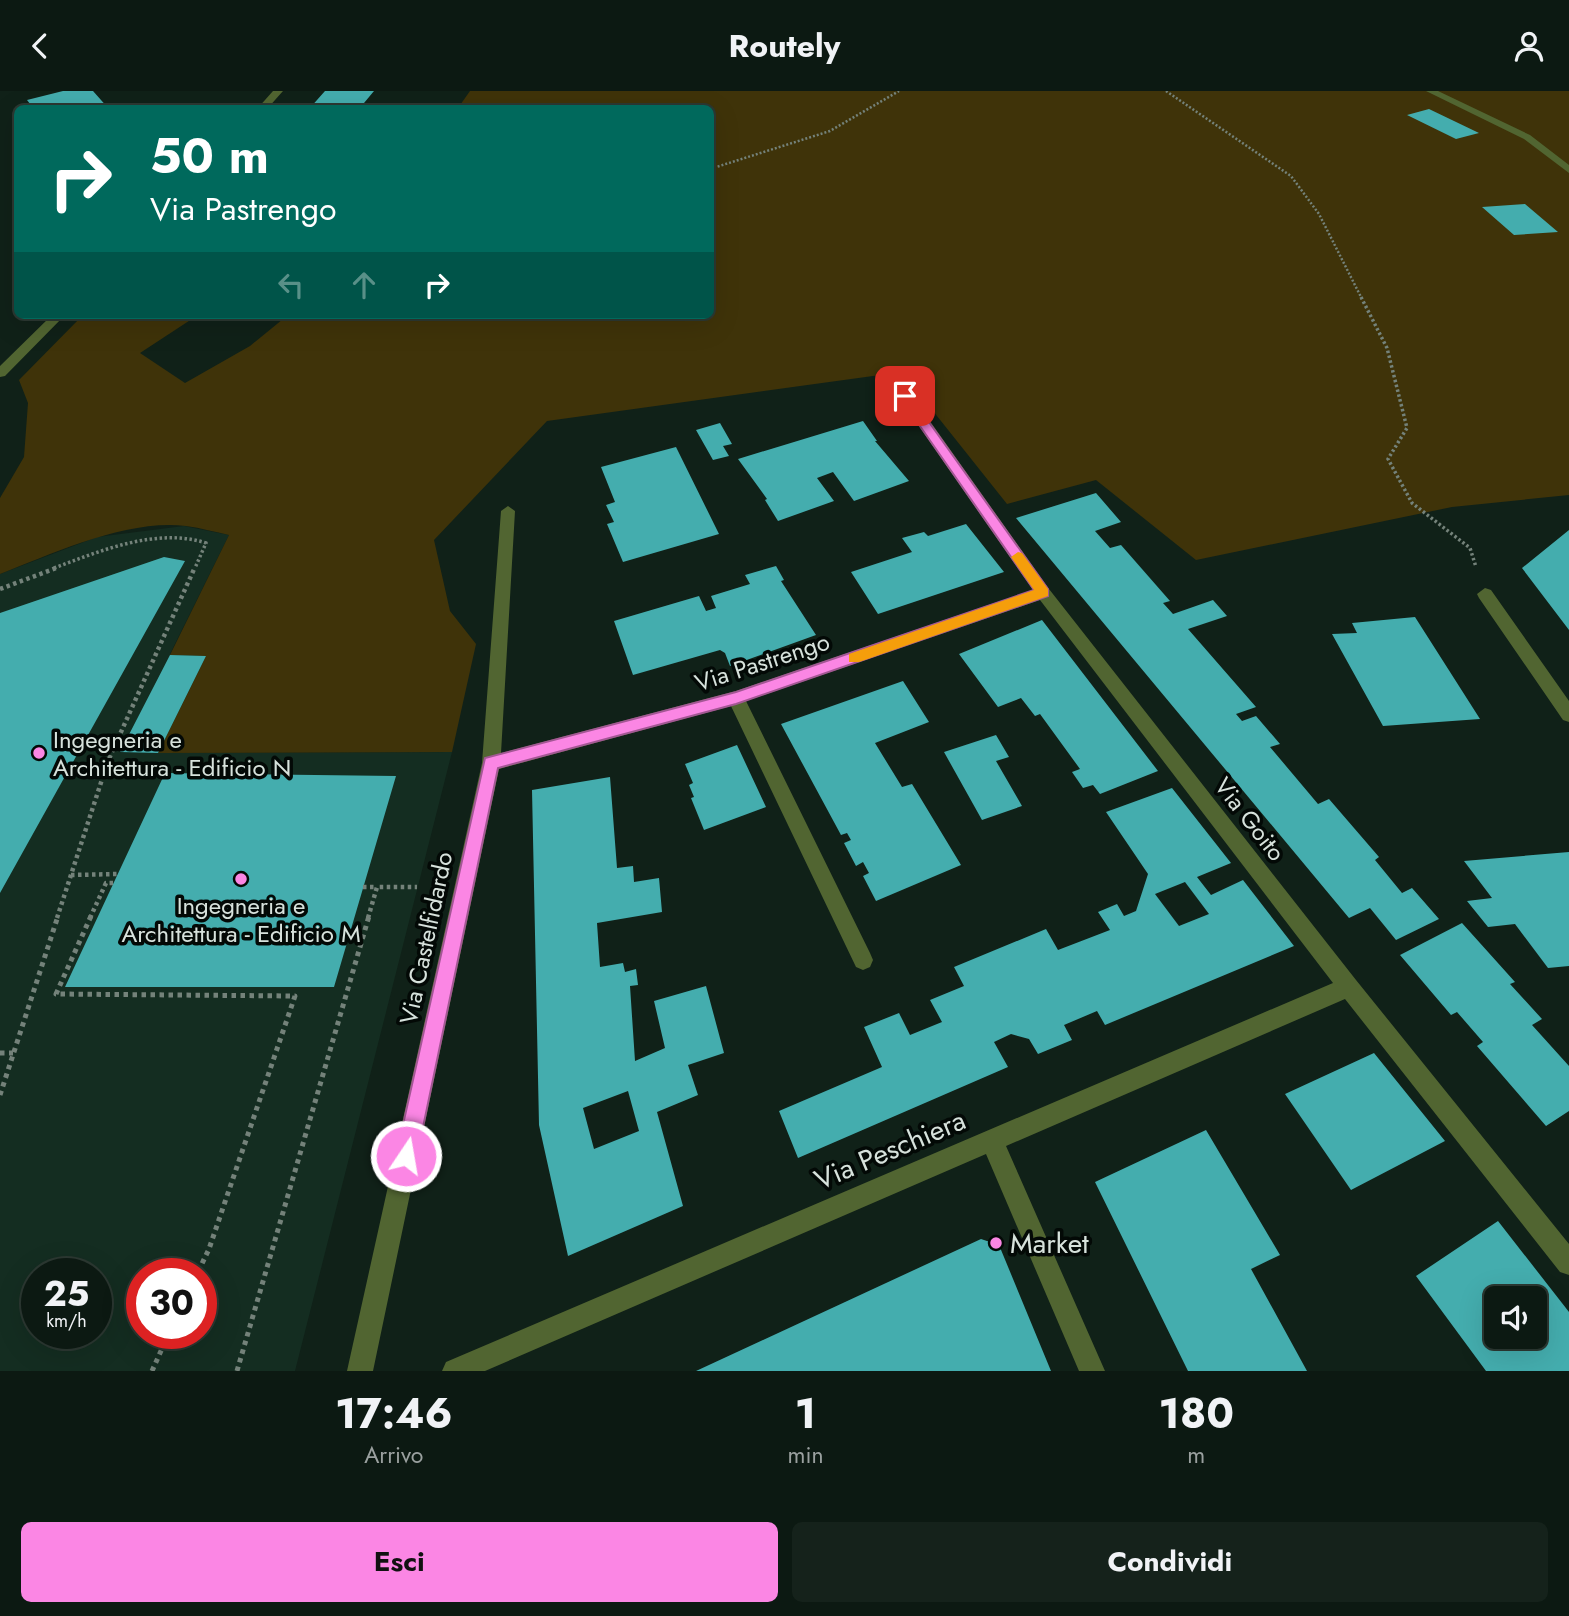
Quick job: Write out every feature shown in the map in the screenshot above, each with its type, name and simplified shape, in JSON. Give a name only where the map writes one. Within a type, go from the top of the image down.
[{"type":"street","points":[[265,105],[278,91]]},
{"type":"street","points":[[1431,91],[1527,137],[1569,170]]},
{"type":"street","points":[[0,373],[55,319]]},
{"type":"street","name":"Via Goito","points":[[905,396],[1043,593],[1349,987],[1569,1263]]},
{"type":"street","name":"Via Castelfidardo","points":[[360,1371],[491,763],[508,511]]},
{"type":"street","name":"Via Pastrengo","points":[[491,763],[736,698],[1043,593]]},
{"type":"street","points":[[1485,594],[1569,715]]},
{"type":"street","points":[[736,698],[863,960]]},
{"type":"street","name":"Via Peschiera","points":[[455,1371],[1349,987]]},
{"type":"street","points":[[991,1139],[1092,1371]]},
{"type":"path","points":[[714,168],[830,131],[899,91]]},
{"type":"path","points":[[1166,91],[1290,176],[1319,214],[1387,348],[1407,428],[1388,459],[1412,503],[1470,548],[1485,594]]},
{"type":"path","points":[[0,589],[78,559],[167,536],[198,538],[206,543],[107,761],[0,1095]]},
{"type":"path","points":[[71,875],[118,874]]},
{"type":"path","points":[[114,883],[106,883],[57,994],[295,996],[205,1258]]},
{"type":"path","points":[[363,887],[417,887]]},
{"type":"path","points":[[237,1371],[377,887]]},
{"type":"path","points":[[0,1053],[13,1053]]},
{"type":"path","points":[[152,1371],[162,1349]]},
{"type":"shaded area","points":[[470,91],[1569,91],[1569,495],[1452,507],[1196,560],[1096,480],[1007,504],[902,372],[547,421],[434,540],[450,611],[476,644],[452,752],[158,753],[206,656],[170,655],[229,535],[186,526],[139,528],[91,539],[0,574],[0,498],[24,457],[28,403],[19,380],[79,319],[192,319],[140,353],[185,383],[250,346],[283,319],[714,319],[714,105],[460,105]]},
{"type":"shaded area","points":[[184,526],[229,535],[170,654],[206,656],[158,753],[452,752],[295,1371],[0,1371],[0,574],[97,537]]},
{"type":"building","points":[[63,91],[93,91],[105,105],[31,105],[27,100]]},
{"type":"building","points":[[325,91],[374,91],[362,105],[313,105]]},
{"type":"building","points":[[1429,109],[1479,133],[1456,139],[1407,115]]},
{"type":"building","points":[[1525,204],[1558,232],[1514,235],[1482,207]]},
{"type":"building","points":[[863,421],[875,441],[909,481],[854,501],[833,472],[817,478],[834,501],[778,521],[765,500],[767,499],[738,459]]},
{"type":"building","points":[[720,423],[732,444],[723,446],[729,456],[713,460],[696,430]]},
{"type":"building","points":[[676,447],[719,534],[623,562],[607,524],[614,522],[606,505],[615,502],[601,467]]},
{"type":"building","points":[[1096,493],[1121,522],[1095,531],[1110,548],[1121,545],[1170,601],[1163,603],[1173,614],[1213,600],[1227,616],[1188,629],[1256,707],[1236,714],[1242,721],[1256,716],[1280,744],[1270,747],[1318,804],[1329,799],[1379,857],[1375,860],[1402,893],[1412,888],[1439,919],[1396,940],[1370,908],[1349,918],[1016,518]]},
{"type":"building","points":[[966,524],[1004,572],[878,614],[851,572],[912,552],[902,538],[924,532],[928,536]]},
{"type":"building","points":[[1569,530],[1569,630],[1522,568]]},
{"type":"building","name":"Ingegneria e Architettura - Edificio N","points":[[164,557],[185,561],[0,893],[0,613]]},
{"type":"building","points":[[776,566],[784,580],[781,581],[816,635],[730,666],[725,653],[720,650],[633,675],[614,621],[699,596],[706,611],[716,608],[711,596],[750,584],[745,575]]},
{"type":"building","points":[[1415,617],[1480,719],[1383,726],[1332,634],[1357,633],[1352,623]]},
{"type":"building","points":[[1042,620],[1158,771],[1100,794],[1093,785],[1083,788],[1072,772],[1080,769],[1040,714],[1035,716],[1021,698],[998,707],[959,654]]},
{"type":"building","points":[[170,655],[206,656],[158,753],[120,752]]},
{"type":"building","points":[[903,681],[929,722],[875,743],[902,787],[912,784],[961,865],[876,901],[863,876],[869,873],[863,862],[856,866],[844,843],[851,840],[847,833],[841,835],[781,724]]},
{"type":"building","points":[[996,735],[1009,757],[996,761],[1022,806],[982,820],[944,752]]},
{"type":"building","points":[[737,745],[766,807],[704,830],[691,798],[694,797],[689,785],[693,783],[685,764]]},
{"type":"building","name":"Ingegneria e Architettura - Edificio M","points":[[165,773],[396,776],[334,987],[65,987]]},
{"type":"building","points":[[610,777],[617,868],[633,866],[634,882],[659,878],[662,912],[597,923],[600,967],[623,963],[625,972],[636,969],[638,985],[630,986],[635,1061],[665,1048],[654,1001],[706,986],[724,1053],[688,1065],[698,1095],[657,1112],[683,1206],[568,1256],[539,1125],[532,790]],"holes":[[[628,1091],[639,1131],[594,1149],[583,1108]]]},
{"type":"building","points":[[1172,788],[1231,863],[1197,877],[1211,895],[1243,880],[1294,946],[1105,1025],[1097,1011],[1064,1025],[1072,1040],[1038,1054],[1029,1039],[1011,1034],[994,1042],[1008,1067],[798,1158],[779,1111],[882,1067],[864,1027],[899,1013],[910,1035],[942,1022],[930,1000],[964,986],[954,967],[1046,929],[1058,950],[1110,930],[1098,912],[1117,904],[1124,916],[1136,911],[1148,874],[1106,812]],"holes":[[[1185,882],[1209,914],[1179,926],[1155,894]]]},
{"type":"building","points":[[1569,852],[1569,966],[1548,968],[1515,924],[1488,927],[1467,901],[1492,898],[1464,861]]},
{"type":"building","points":[[1462,923],[1515,982],[1510,984],[1542,1019],[1532,1025],[1569,1066],[1569,1111],[1546,1126],[1477,1046],[1483,1042],[1457,1012],[1451,1015],[1400,955]]},
{"type":"building","points":[[1374,1053],[1445,1141],[1351,1190],[1285,1094]]},
{"type":"building","points":[[1206,1130],[1280,1255],[1251,1269],[1307,1371],[1188,1371],[1095,1182]]},
{"type":"building","points":[[1498,1221],[1569,1312],[1569,1371],[1486,1371],[1416,1276]]},
{"type":"building","points":[[981,1239],[999,1245],[1051,1371],[696,1371]]},
{"type":"slow traffic","points":[[854,658],[1043,593],[1018,557]]},
{"type":"place","name":"Ingegneria e Architettura - Edificio N","points":[[39,753]]},
{"type":"place","name":"Ingegneria e Architettura - Edificio M","points":[[241,879]]},
{"type":"place","name":"Market","points":[[996,1243]]},
{"type":"route","points":[[406,1156],[491,763],[736,698],[1043,593],[905,396]]}]
